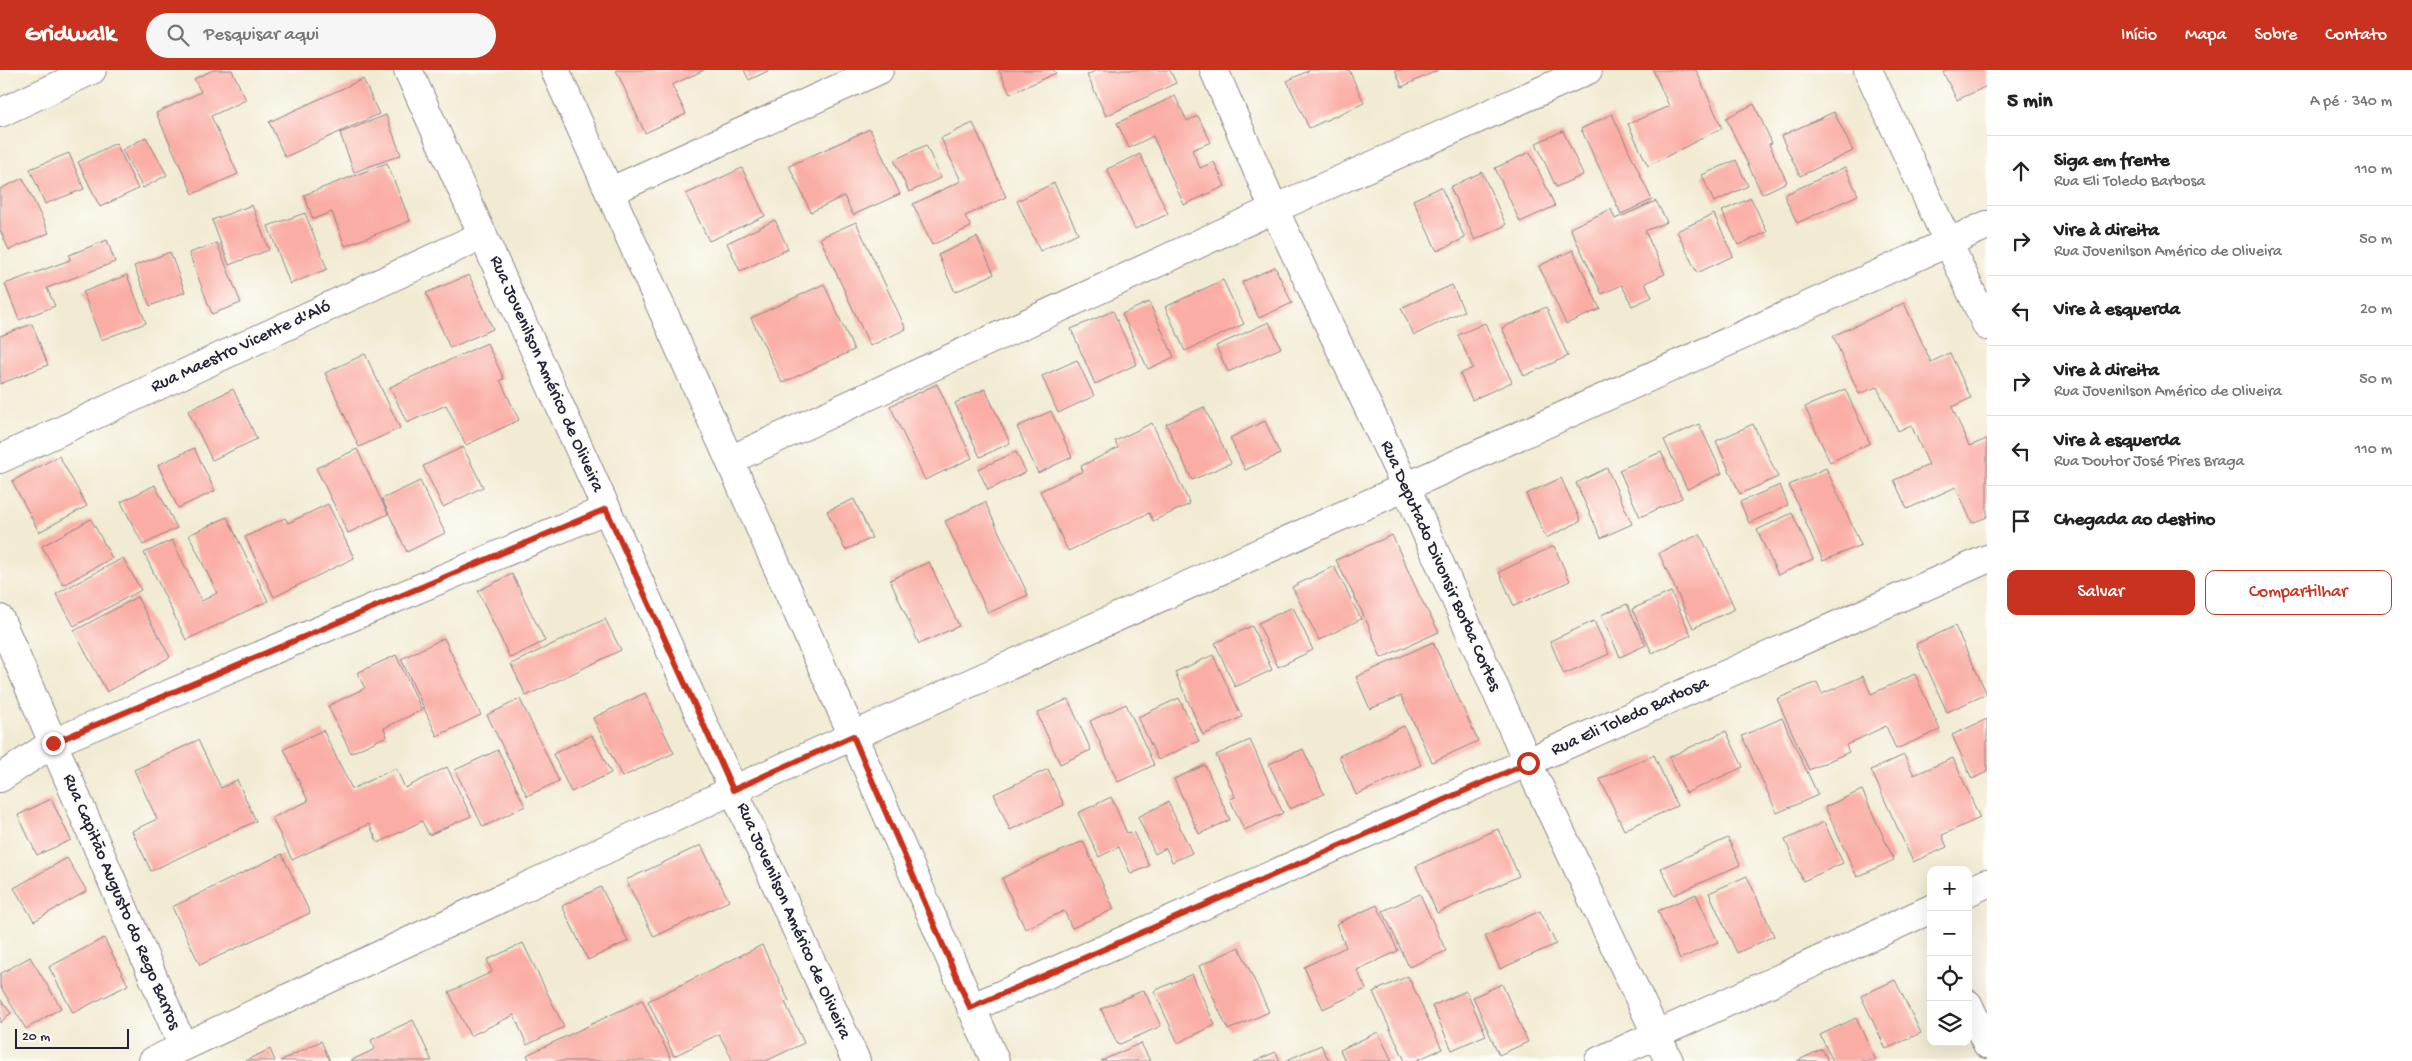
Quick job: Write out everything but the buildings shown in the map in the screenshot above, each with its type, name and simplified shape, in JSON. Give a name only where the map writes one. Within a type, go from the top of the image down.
[{"type":"street","points":[[0,113],[92,70]]},
{"type":"street","name":"Rua Jovenilson Américo de Oliveira","points":[[408,70],[854,1060]]},
{"type":"street","points":[[555,70],[853,736],[970,1008],[995,1061]]},
{"type":"street","points":[[609,192],[879,70]]},
{"type":"street","name":"Rua Deputado Divonsir Borba Cortes","points":[[1214,70],[1274,209],[1406,487],[1528,763],[1669,1061]]},
{"type":"street","points":[[730,460],[1274,209],[1588,70]]},
{"type":"street","points":[[1868,70],[1950,242],[1987,326]]},
{"type":"street","points":[[153,1061],[733,790],[1987,225]]},
{"type":"street","name":"Rua Maestro Vicente d'Aló","points":[[0,459],[483,235]]},
{"type":"street","points":[[0,778],[53,743],[606,509]]},
{"type":"street","name":"Rua Eli Toledo Barbosa","points":[[970,1008],[1987,559]]},
{"type":"street","name":"Rua Capitão Augusto do Rego Barros","points":[[0,619],[183,1047]]},
{"type":"street","points":[[1972,890],[1987,883]]},
{"type":"street","points":[[1599,1061],[1927,916]]},
{"type":"street","points":[[1972,1012],[1987,1044]]},
{"type":"route","points":[[53,743],[606,509],[733,790],[853,736],[970,1008],[1528,763]]}]
